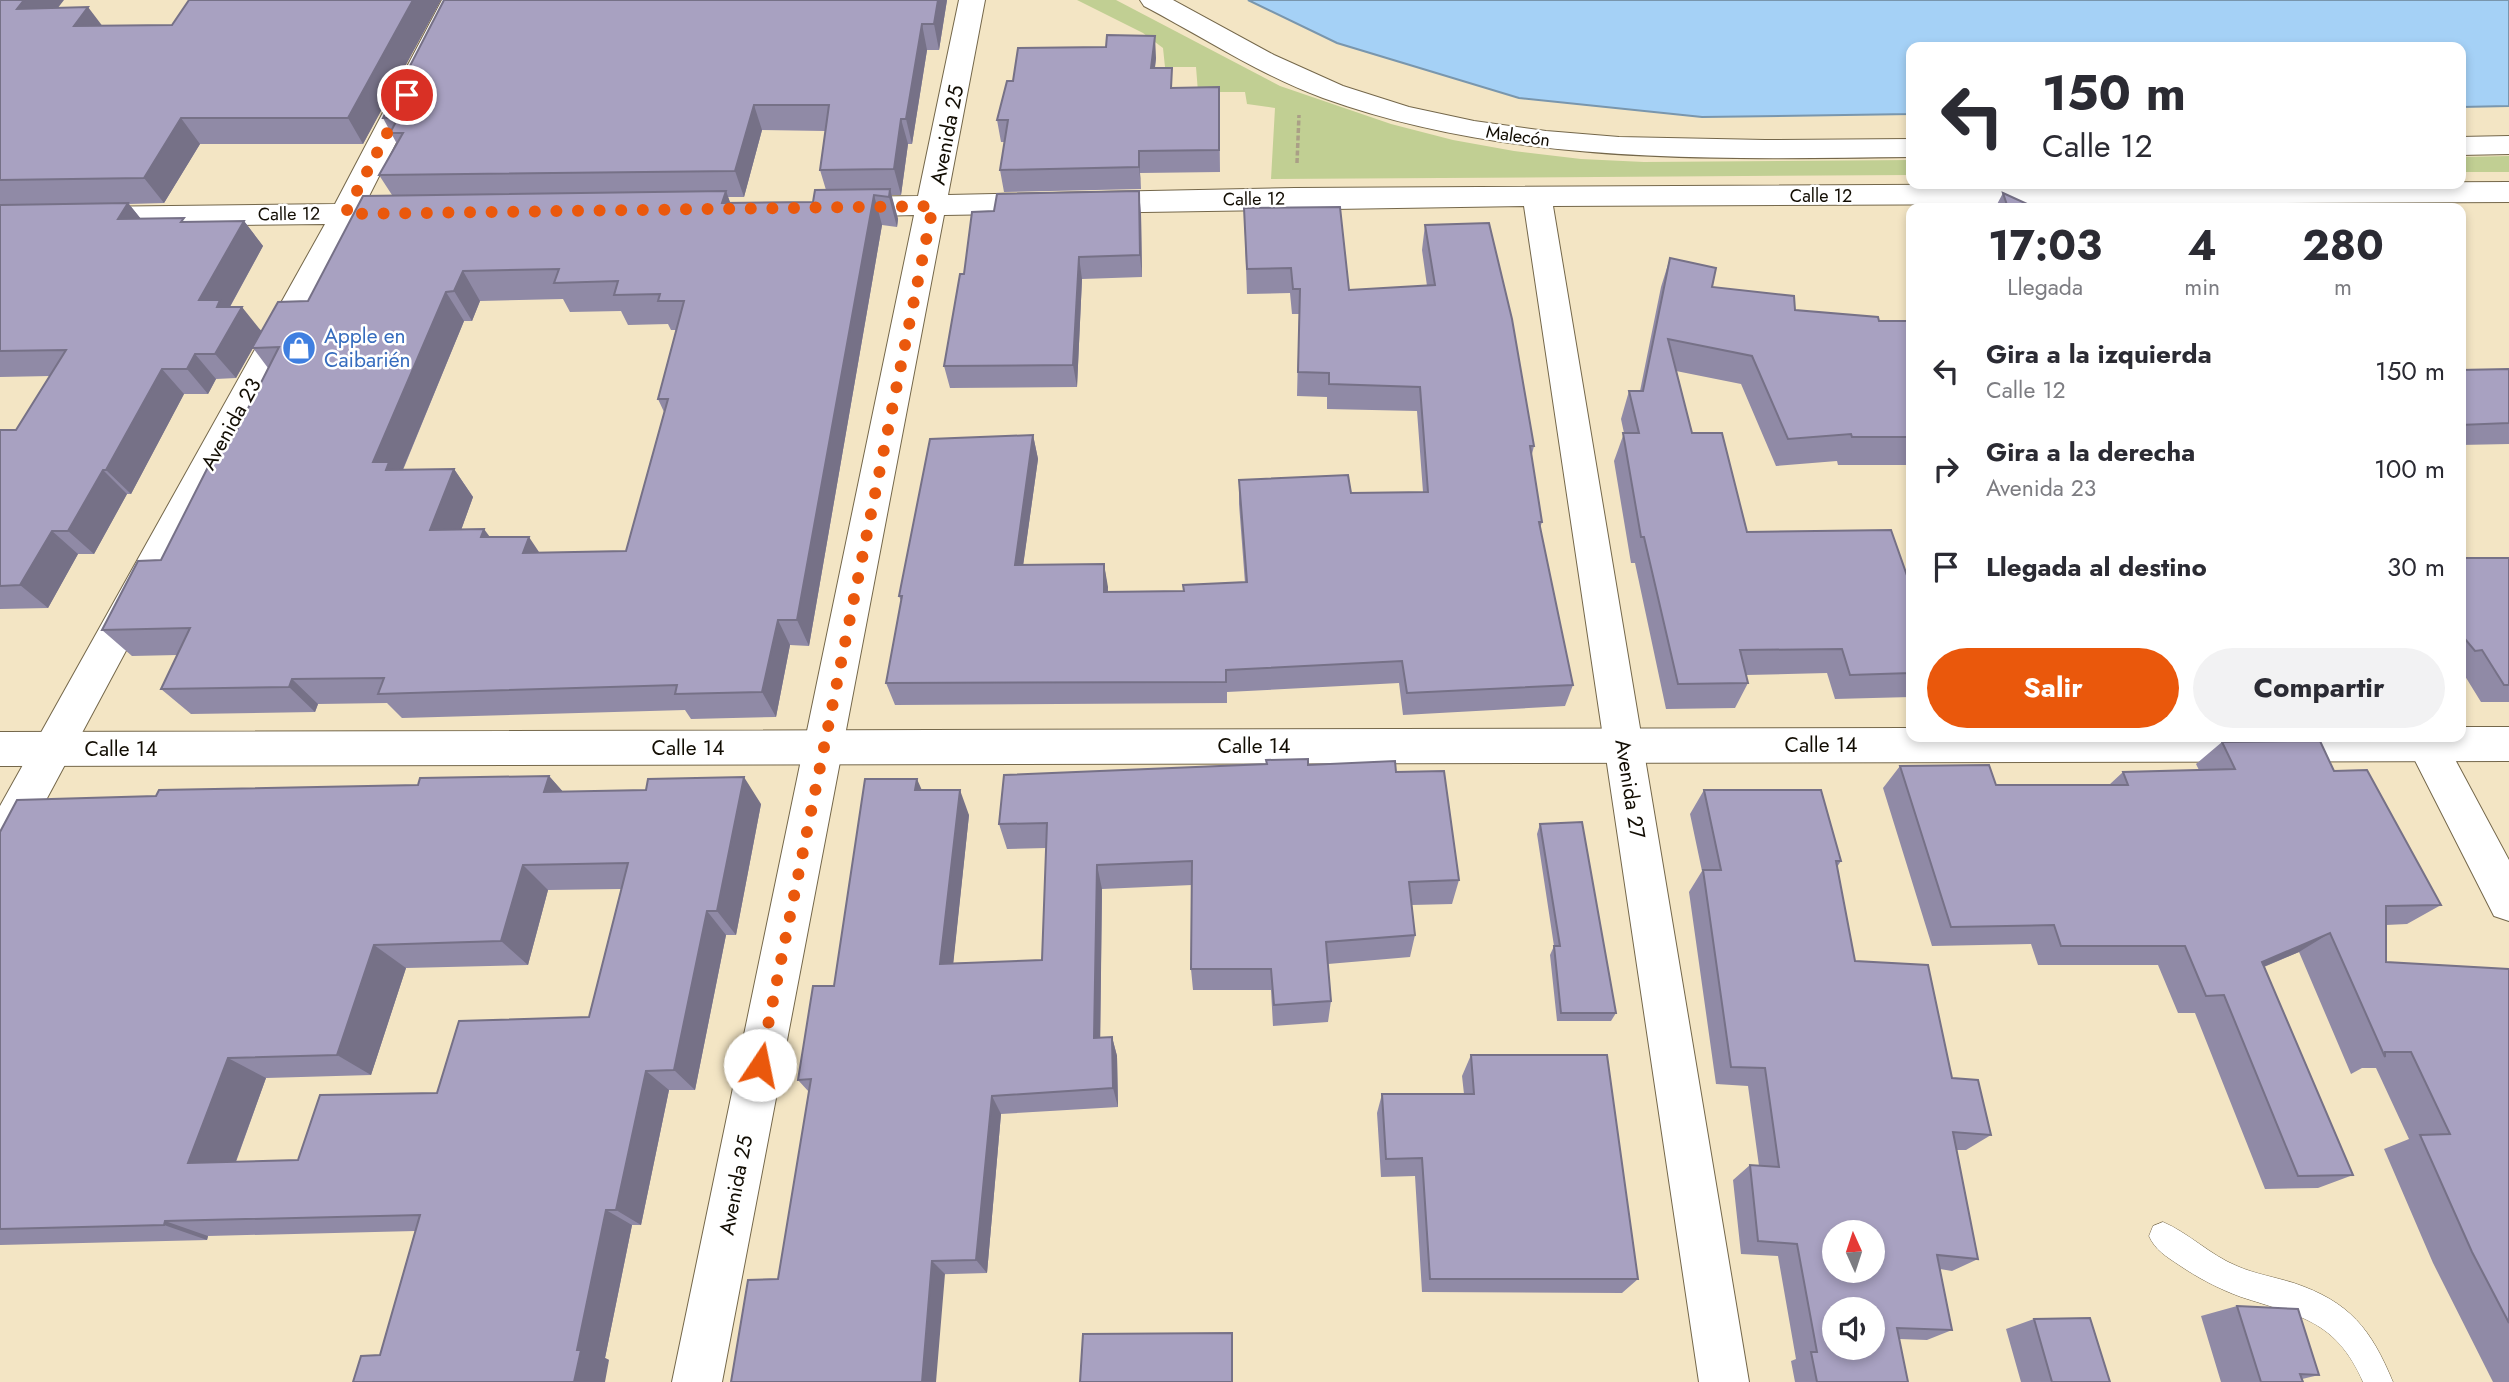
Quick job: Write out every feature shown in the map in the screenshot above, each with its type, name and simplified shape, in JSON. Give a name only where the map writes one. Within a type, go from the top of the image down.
[{"type":"street","name":"Avenida 23","points":[[0,845],[345,214],[455,0]]},
{"type":"street","name":"Avenida 25","points":[[697,1382],[972,0]]},
{"type":"street","name":"Malecón","points":[[1153,0],[1307,81],[1334,92],[1435,122],[1521,138],[1651,148],[1906,148]]},
{"type":"street","points":[[2466,146],[2509,145]]},
{"type":"street","name":"Calle 12","points":[[810,208],[1295,198],[1537,197],[2142,202],[2509,192]]},
{"type":"street","name":"Avenida 27","points":[[1537,197],[1724,1382]]},
{"type":"street","name":"Calle 12","points":[[0,218],[441,212]]},
{"type":"street","name":"Calle 14","points":[[0,749],[2104,742]]},
{"type":"street","points":[[2425,742],[2509,902]]},
{"type":"street","name":"Calle 14","points":[[2466,742],[2509,744]]},
{"type":"lane","points":[[2163,1236],[2197,1262],[2234,1280],[2322,1307],[2350,1330],[2372,1365],[2378,1382]]},
{"type":"path","points":[[1295,198],[1299,95],[1307,81]]},
{"type":"green space","points":[[1077,0],[1116,0],[1280,86],[1391,124],[1453,140],[1581,159],[1644,162],[1906,160],[1906,175],[1271,179],[1275,108],[1247,104],[1245,92],[1198,92],[1196,67],[1165,67],[1163,48],[1143,33]]},
{"type":"green space","points":[[2509,156],[2509,172],[2466,172],[2466,157]]},
{"type":"water","points":[[1248,0],[2509,0],[2509,106],[2466,107],[2466,42],[1906,42],[1906,114],[1702,117],[1519,98],[1337,43]]},
{"type":"building","points":[[0,0],[24,0],[17,9],[88,7],[74,26],[172,25],[189,0],[413,0],[348,118],[181,118],[144,178],[0,180]]},
{"type":"building","points":[[444,0],[938,0],[934,24],[922,24],[906,119],[901,119],[894,169],[820,170],[829,105],[754,105],[735,171],[379,175],[403,133],[390,133],[398,118],[383,118]]},
{"type":"building","points":[[1107,35],[1155,36],[1151,68],[1172,68],[1171,88],[1219,87],[1219,150],[1139,151],[1139,167],[1000,170],[1008,120],[997,120],[1007,81],[1013,81],[1018,48],[1106,47]]},
{"type":"building","points":[[890,189],[889,197],[874,195],[797,620],[778,620],[762,692],[675,694],[677,685],[378,694],[384,678],[292,679],[289,687],[161,689],[190,628],[102,630],[138,561],[161,560],[209,465],[225,438],[233,438],[279,347],[252,348],[278,302],[308,301],[363,196],[726,191],[722,203],[813,202],[815,190]],"holes":[[[559,269],[554,283],[618,281],[614,295],[660,294],[658,301],[684,301],[658,399],[668,399],[626,551],[523,553],[529,537],[481,537],[484,529],[430,530],[454,469],[386,470],[389,462],[373,462],[446,292],[454,291],[463,271]]]},
{"type":"building","points":[[1139,191],[1140,255],[1079,257],[1073,365],[944,366],[960,274],[964,274],[972,212],[994,211],[997,194]]},
{"type":"building","points":[[2003,193],[2025,203],[2006,203]]},
{"type":"building","points":[[128,203],[118,219],[244,221],[199,300],[220,300],[217,307],[242,307],[215,354],[195,354],[187,369],[162,369],[106,470],[103,470],[68,531],[52,531],[20,585],[0,586],[0,430],[16,430],[66,350],[0,351],[0,205]]},
{"type":"building","points":[[1340,207],[1349,290],[1435,285],[1425,225],[1489,223],[1512,319],[1534,446],[1530,446],[1542,522],[1539,522],[1573,685],[1407,693],[1402,661],[1226,670],[1226,682],[886,683],[902,596],[899,596],[930,439],[1033,435],[1015,565],[1104,564],[1104,592],[1184,591],[1183,585],[1247,582],[1239,480],[1348,475],[1351,493],[1428,492],[1420,387],[1329,384],[1329,373],[1298,372],[1300,289],[1293,289],[1291,268],[1247,269],[1244,208]]},
{"type":"building","points":[[1670,258],[1716,268],[1712,287],[1794,296],[1795,310],[1878,317],[1879,321],[1906,321],[1906,437],[1852,437],[1851,434],[1788,439],[1752,356],[1668,339],[1692,433],[1722,433],[1747,532],[1891,530],[1906,573],[1906,673],[1850,675],[1842,649],[1740,650],[1748,683],[1678,684],[1644,537],[1641,537],[1623,433],[1639,433],[1629,391],[1643,391]]},
{"type":"building","points":[[2509,369],[2509,423],[2466,425],[2466,370]]},
{"type":"building","points":[[2466,558],[2509,558],[2509,685],[2504,685],[2482,650],[2475,651],[2466,640]]},
{"type":"building","points":[[2222,742],[2320,742],[2334,771],[2367,770],[2441,905],[2386,906],[2386,962],[2509,969],[2509,1323],[2472,1252],[2420,1135],[2450,1134],[2411,1052],[2385,1052],[2385,1057],[2330,933],[2262,962],[2353,1175],[2298,1176],[2224,995],[2206,996],[2185,946],[2061,946],[2054,925],[1951,927],[1900,766],[1989,765],[1996,785],[2128,785],[2123,772],[2235,769]]},
{"type":"building","points":[[1308,759],[1308,765],[1395,761],[1396,772],[1444,771],[1459,880],[1409,882],[1415,935],[1326,942],[1331,1001],[1274,1005],[1271,969],[1191,969],[1192,861],[1097,865],[1094,1038],[1112,1037],[1113,1088],[992,1096],[976,1260],[932,1261],[922,1382],[731,1382],[748,1280],[778,1279],[811,1079],[798,1080],[813,986],[834,986],[865,779],[917,779],[915,790],[960,790],[940,964],[1042,960],[1047,823],[999,824],[1004,775],[1267,764],[1266,760]]},
{"type":"building","points":[[549,776],[544,792],[646,790],[648,779],[744,777],[717,911],[707,911],[674,1070],[646,1071],[616,1210],[606,1210],[577,1350],[581,1350],[574,1382],[353,1382],[361,1356],[380,1355],[420,1215],[165,1221],[164,1225],[0,1229],[0,832],[17,800],[156,796],[159,790],[418,785],[420,778]],"holes":[[[628,863],[589,1017],[459,1021],[437,1093],[320,1095],[298,1160],[188,1163],[228,1058],[337,1055],[374,945],[501,941],[523,865]]]},
{"type":"building","points":[[1704,790],[1821,790],[1841,861],[1836,861],[1855,961],[1928,965],[1952,1078],[1978,1080],[1991,1135],[1953,1132],[1978,1259],[1937,1255],[1952,1330],[1897,1328],[1908,1382],[1817,1382],[1811,1352],[1817,1352],[1797,1244],[1758,1241],[1750,1165],[1779,1167],[1765,1068],[1731,1067],[1703,870],[1721,870]]},
{"type":"building","points":[[1582,822],[1616,1013],[1561,1013],[1554,946],[1560,946],[1540,824]]},
{"type":"building","points":[[1471,1055],[1607,1055],[1638,1279],[1430,1279],[1422,1158],[1386,1159],[1382,1094],[1474,1094]]},
{"type":"building","points":[[2237,1306],[2298,1309],[2319,1375],[2300,1374],[2303,1382],[2261,1382]]},
{"type":"building","points":[[2090,1318],[2110,1382],[2052,1382],[2034,1319]]},
{"type":"building","points":[[1232,1333],[1232,1382],[1080,1382],[1083,1334]]},
{"type":"place","name":"Apple en Caibarién","points":[[299,348]]},
{"type":"route","points":[[407,95],[345,214],[933,206],[760,1065]]}]
